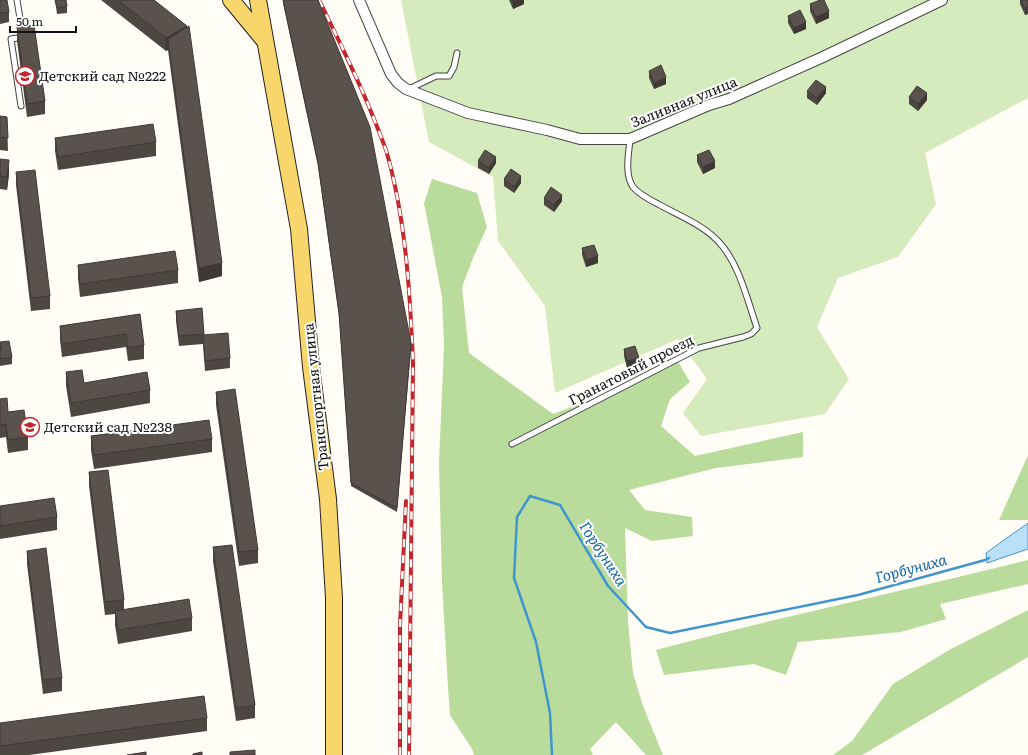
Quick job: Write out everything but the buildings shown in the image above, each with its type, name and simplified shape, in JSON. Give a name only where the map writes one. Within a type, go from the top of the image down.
[{"type":"main road","points":[[231,0],[266,43]]},
{"type":"main road","name":"Транспортная улица","points":[[258,0],[299,229],[311,367],[328,499],[334,598],[334,755]]},
{"type":"street","name":"Заливная улица","points":[[360,0],[390,74],[398,83],[408,90],[468,113],[547,130],[580,139],[630,139],[709,105],[729,99],[823,57],[942,0]]},
{"type":"lane","points":[[17,0],[23,37],[11,38],[21,106]]},
{"type":"lane","points":[[408,90],[436,76],[449,76],[454,67],[457,53]]},
{"type":"lane","name":"Гранатовый проезд","points":[[512,444],[699,348],[747,336],[752,334],[757,328],[735,266],[728,253],[705,229],[653,201],[633,186],[628,166],[630,139]]},
{"type":"green space","points":[[401,0],[1028,0],[1028,98],[925,153],[936,204],[898,257],[838,278],[817,327],[849,379],[825,414],[701,436],[683,413],[707,379],[678,339],[555,393],[545,306],[498,241],[493,177],[429,142]]},
{"type":"green space","points":[[432,179],[477,193],[487,227],[462,287],[469,353],[553,414],[595,398],[677,360],[690,382],[670,399],[661,426],[695,456],[803,432],[803,457],[716,468],[629,490],[645,510],[692,517],[693,536],[652,541],[625,528],[628,621],[633,673],[643,706],[663,755],[646,755],[616,722],[590,749],[593,755],[474,755],[472,749],[450,715],[442,582],[439,463],[444,345],[442,297],[424,203]]},
{"type":"green space","points":[[1028,455],[1028,520],[999,520]]},
{"type":"green space","points":[[1028,560],[1028,584],[940,604],[946,619],[901,632],[798,642],[786,675],[754,664],[664,675],[656,650],[749,626]]},
{"type":"green space","points":[[1028,610],[1028,657],[862,755],[833,755],[852,741],[893,684],[949,650]]},
{"type":"water","points":[[1028,523],[1028,549],[987,563],[986,553]]},
{"type":"waterway","name":"Горбуниха","points":[[552,755],[550,713],[536,642],[514,578],[517,517],[530,496],[560,505],[608,586],[646,627],[670,633],[858,595],[989,558]]},
{"type":"railway","points":[[319,0],[348,59],[386,150],[393,176],[403,229],[413,363],[409,755]]},
{"type":"railway","points":[[400,755],[400,626],[406,501]]},
{"type":"place","name":"Детский сад №222","points":[[25,76]]},
{"type":"place","name":"Детский сад №238","points":[[30,427]]}]
